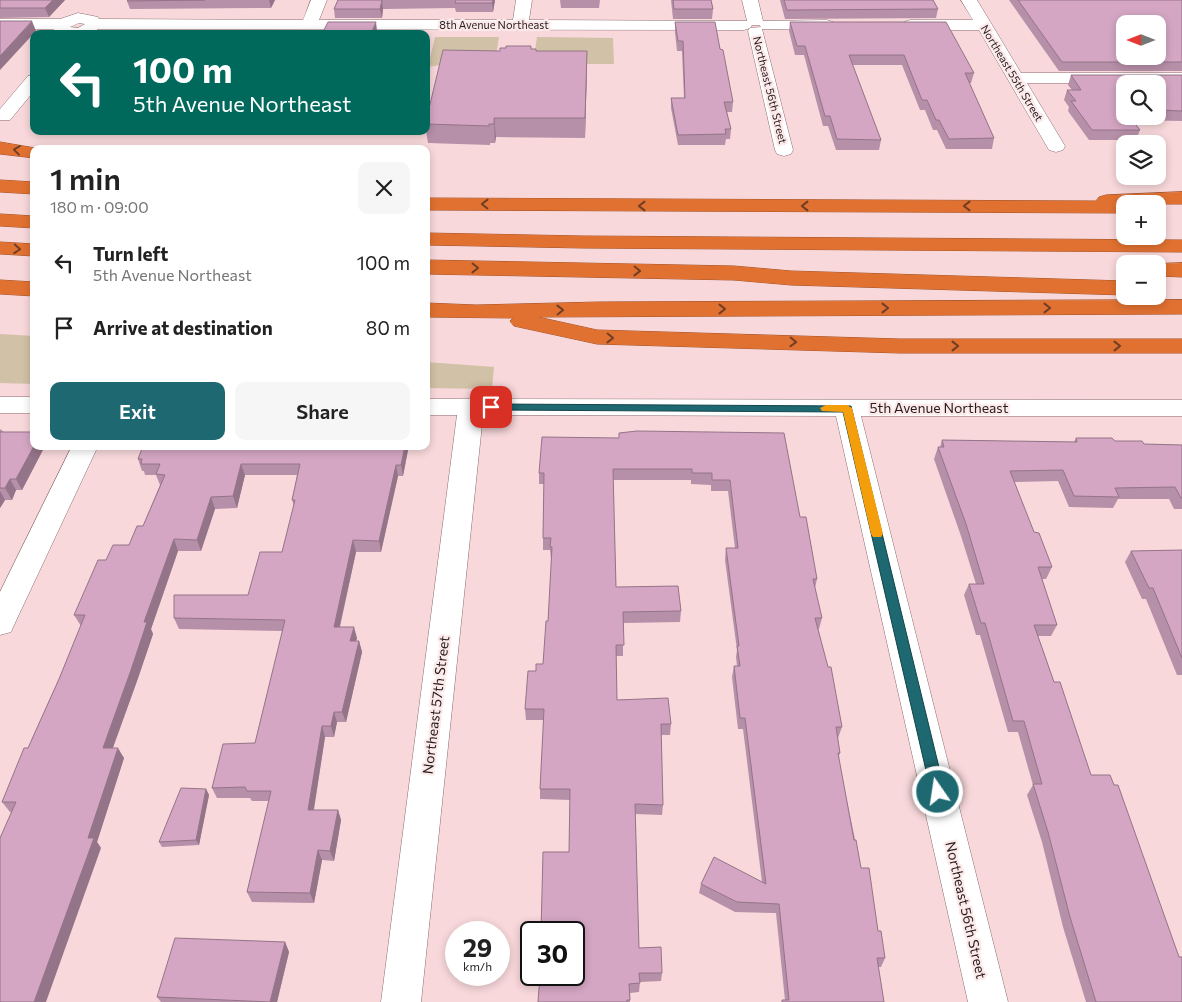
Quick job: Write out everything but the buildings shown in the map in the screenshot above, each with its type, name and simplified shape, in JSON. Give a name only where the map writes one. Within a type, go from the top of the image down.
[{"type":"highway","points":[[0,148],[30,152]]},
{"type":"highway","points":[[430,185],[498,189],[603,206]]},
{"type":"highway","points":[[0,186],[30,188]]},
{"type":"highway","points":[[1016,206],[1182,198]]},
{"type":"highway","points":[[430,204],[1116,207]]},
{"type":"highway","points":[[1166,207],[1182,207]]},
{"type":"highway","points":[[0,220],[30,222]]},
{"type":"highway","points":[[430,239],[583,242],[1182,246]]},
{"type":"highway","points":[[0,248],[30,250]]},
{"type":"highway","points":[[430,267],[734,273],[790,278],[1116,288]]},
{"type":"highway","points":[[734,273],[793,269],[1116,270]]},
{"type":"highway","points":[[1166,270],[1182,270]]},
{"type":"highway","points":[[0,288],[30,289]]},
{"type":"highway","points":[[1166,288],[1182,289]]},
{"type":"highway","points":[[430,310],[476,312],[608,309],[1182,307]]},
{"type":"highway","points":[[476,312],[597,338],[900,346],[1182,346]]},
{"type":"street","points":[[309,24],[319,0]]},
{"type":"street","points":[[520,25],[524,0]]},
{"type":"street","name":"Northeast 56th Street","points":[[750,0],[784,150]]},
{"type":"street","name":"Northeast 55th Street","points":[[969,0],[1056,146]]},
{"type":"street","name":"8th Avenue Northeast","points":[[69,30],[72,20],[91,16],[309,24],[839,25]]},
{"type":"street","points":[[0,24],[69,30]]},
{"type":"street","points":[[898,25],[983,25]]},
{"type":"street","points":[[1014,78],[1182,78]]},
{"type":"street","points":[[4,116],[30,85]]},
{"type":"street","points":[[0,405],[30,405]]},
{"type":"street","name":"5th Avenue Northeast","points":[[430,407],[1182,408]]},
{"type":"street","name":"Northeast 57th Street","points":[[401,1002],[471,407]]},
{"type":"street","name":"Northeast 56th Street","points":[[847,408],[988,1002]]},
{"type":"street","points":[[0,623],[82,450]]},
{"type":"shaded area","points":[[435,37],[499,37],[496,56],[430,67]]},
{"type":"shaded area","points":[[537,37],[613,38],[614,64],[585,64],[534,58]]},
{"type":"shaded area","points":[[0,334],[30,336],[30,384],[0,383]]},
{"type":"shaded area","points":[[430,362],[494,367],[492,389],[430,388]]},
{"type":"slow traffic","points":[[826,408],[847,408],[877,534]]},
{"type":"route","points":[[491,407],[847,408],[938,792]]}]
